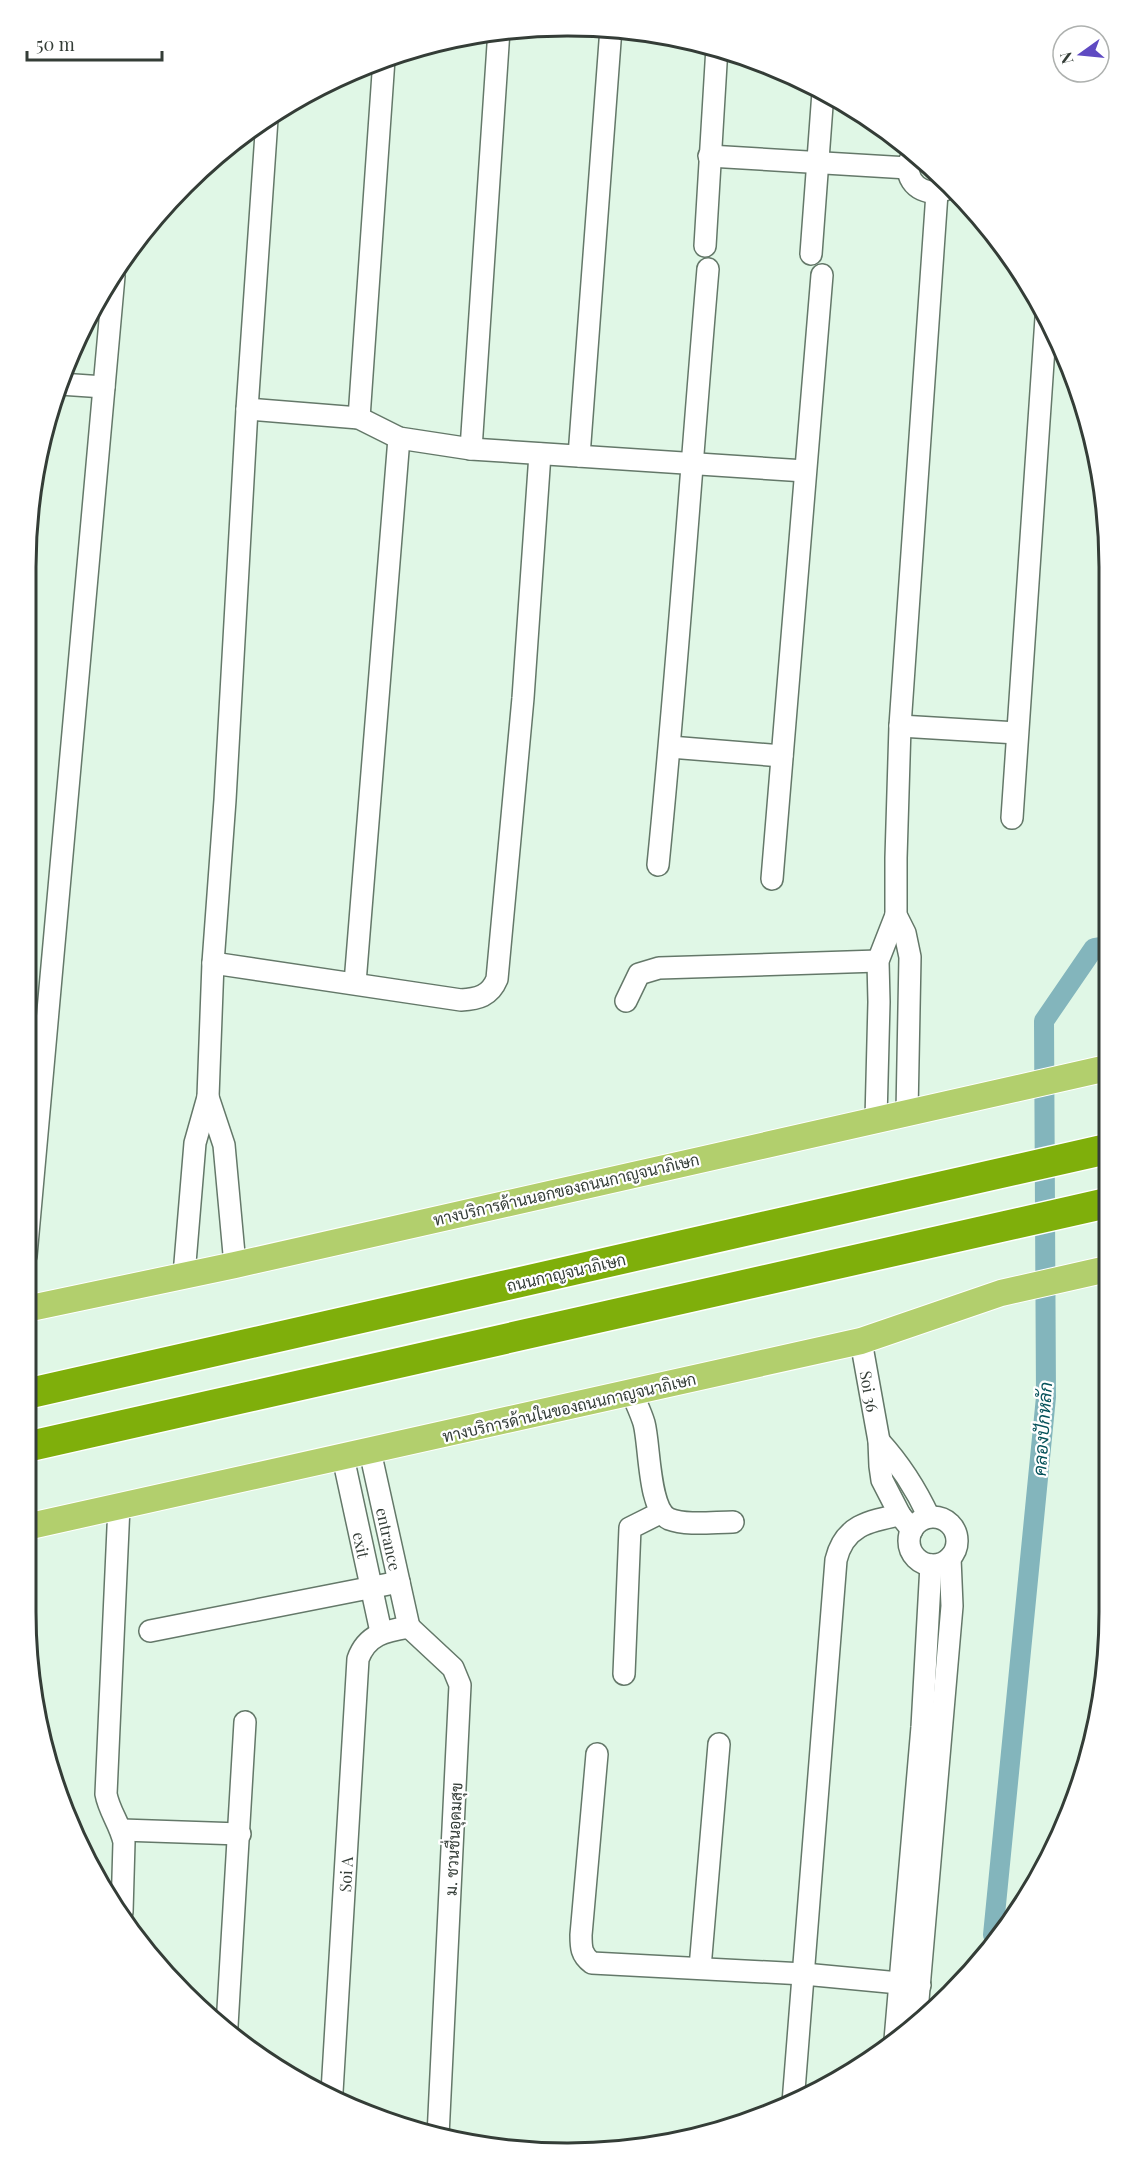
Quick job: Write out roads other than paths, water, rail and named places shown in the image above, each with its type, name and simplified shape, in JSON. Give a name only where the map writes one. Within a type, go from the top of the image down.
[{"type":"highway","name":"ถนนกาญจนาภิเษก","points":[[36,1392],[1096,1151]]},
{"type":"highway","points":[[36,1445],[1094,1206]]},
{"type":"main road","name":"ทางบริการด้านนอกของถนนกาญจนาภิเษก","points":[[36,1307],[235,1265],[1099,1070]]},
{"type":"main road","name":"ทางบริการด้านในของถนนกาญจนาภิเษก","points":[[36,1525],[861,1341],[1001,1293],[1099,1271]]},
{"type":"street","points":[[579,456],[610,38]]},
{"type":"street","points":[[471,448],[498,41]]},
{"type":"street","points":[[705,246],[716,57]]},
{"type":"street","points":[[359,418],[383,69]]},
{"type":"street","points":[[811,254],[822,101]]},
{"type":"street","points":[[184,1275],[195,1143],[208,1097],[213,963],[266,130]]},
{"type":"street","points":[[709,156],[817,163],[908,160]]},
{"type":"street","points":[[911,162],[912,180],[917,187],[928,192],[941,190]]},
{"type":"street","points":[[876,1119],[878,960],[896,915],[900,726],[943,192]]},
{"type":"street","points":[[658,865],[679,644],[708,268]]},
{"type":"street","points":[[772,879],[822,274]]},
{"type":"street","points":[[36,1145],[112,293]]},
{"type":"street","points":[[1012,818],[1045,334]]},
{"type":"street","points":[[69,385],[104,387]]},
{"type":"street","points":[[247,409],[359,418],[399,438],[471,448],[805,471]]},
{"type":"street","points":[[355,983],[399,438]]},
{"type":"street","points":[[213,963],[461,1000],[487,995],[497,979],[523,698],[540,454]]},
{"type":"street","points":[[900,726],[1017,734]]},
{"type":"street","points":[[670,747],[782,756]]},
{"type":"street","points":[[896,915],[904,933],[910,957],[907,1112]]},
{"type":"street","points":[[626,1001],[639,974],[658,968],[878,960]]},
{"type":"street","points":[[879,1002],[909,1002]]},
{"type":"street","points":[[208,1097],[224,1145],[235,1265]]},
{"type":"street","name":"Soi 36","points":[[861,1341],[879,1441],[882,1480],[906,1523]]},
{"type":"street","points":[[632,1393],[644,1423],[655,1497],[660,1513],[680,1522],[733,1522]]},
{"type":"street","points":[[879,1441],[907,1476],[929,1517]]},
{"type":"street","name":"entrance","points":[[369,1451],[409,1627]]},
{"type":"street","name":"exit","points":[[343,1457],[381,1632]]},
{"type":"street","points":[[119,1506],[106,1794],[109,1807],[122,1830],[125,1852],[123,1902]]},
{"type":"street","points":[[624,1674],[630,1528],[660,1513]]},
{"type":"street","points":[[794,2092],[836,1560],[839,1545],[847,1534],[878,1519],[906,1523],[920,1522],[929,1517],[938,1518],[952,1526],[957,1543],[955,1551],[941,1562],[922,1563],[910,1548],[906,1523]]},
{"type":"street","points":[[899,2027],[910,1984],[932,1727],[952,1606],[941,1562]]},
{"type":"street","points":[[150,1631],[399,1582]]},
{"type":"street","points":[[381,1632],[409,1627]]},
{"type":"street","name":"ม. ชวนชื่นอุดมสุข","points":[[409,1627],[453,1668],[460,1686],[438,2127]]},
{"type":"street","name":"Soi A","points":[[332,2088],[358,1659],[362,1648],[381,1632]]},
{"type":"street","points":[[227,2020],[245,1722]]},
{"type":"street","points":[[700,1968],[719,1743]]},
{"type":"street","points":[[597,1754],[581,1949],[585,1958],[591,1962],[804,1974],[910,1984]]},
{"type":"street","points":[[122,1830],[240,1834]]},
{"type":"street","points":[[910,1984],[915,2014]]},
{"type":"waterway","name":"คลองปักหลัก","points":[[994,1929],[1046,1397],[1044,1021],[1094,948],[1099,947]]}]
